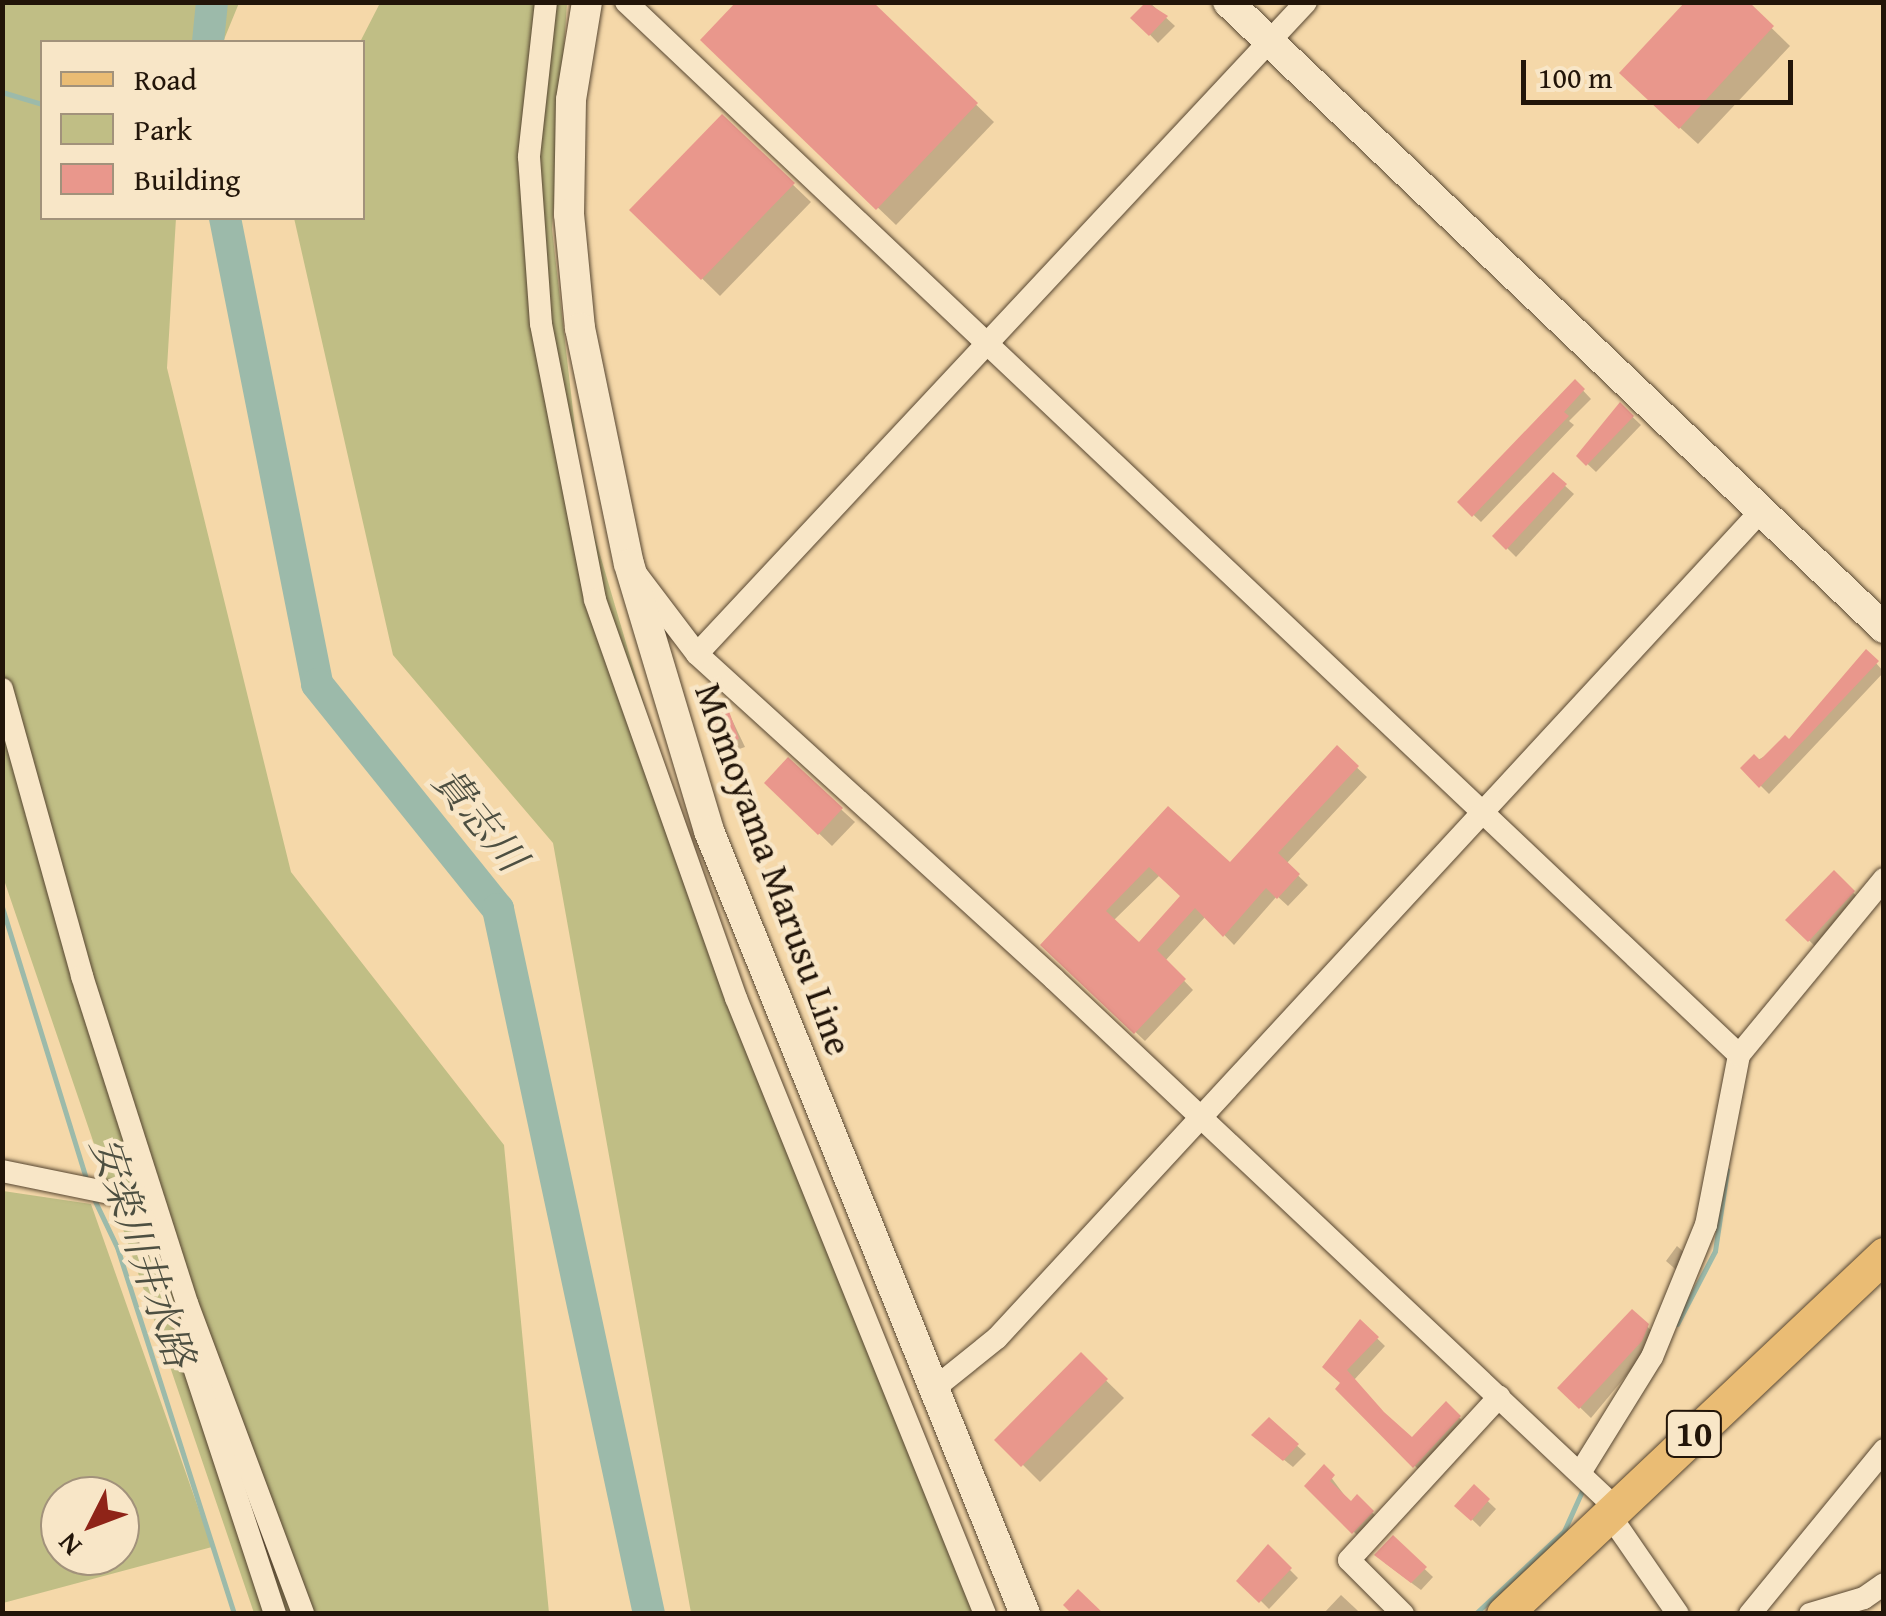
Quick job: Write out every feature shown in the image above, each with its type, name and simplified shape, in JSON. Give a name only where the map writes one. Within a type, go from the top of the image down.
[{"type":"main road","name":"Momoyama Marusu Line","points":[[587,2],[571,100],[570,214],[580,328],[629,564],[709,830],[1025,1614]]},
{"type":"main road","points":[[1228,2],[1884,628]]},
{"type":"main road","name":"10","points":[[1504,1614],[1884,1254]]},
{"type":"street","points":[[546,2],[529,157],[541,324],[596,600],[736,998],[985,1614]]},
{"type":"street","points":[[626,2],[1477,814],[1738,1054]]},
{"type":"street","points":[[697,654],[1306,2]]},
{"type":"street","points":[[936,1387],[997,1338],[1197,1117],[1761,511]]},
{"type":"street","points":[[629,564],[697,654],[1580,1473],[1612,1511],[1678,1614]]},
{"type":"street","points":[[2,689],[82,976],[187,1304],[306,1611]]},
{"type":"street","points":[[1580,1473],[1652,1358],[1706,1225],[1738,1054],[1884,879]]},
{"type":"street","points":[[2,1171],[120,1194],[143,1218],[275,1614]]},
{"type":"street","points":[[1403,1614],[1348,1560],[1498,1397]]},
{"type":"street","points":[[1750,1614],[1884,1450]]},
{"type":"street","points":[[1810,1614],[1850,1609],[1884,1584]]},
{"type":"green space","points":[[2,3],[239,3],[224,40],[40,40],[40,220],[176,220],[167,368],[291,872],[504,1145],[549,1613],[254,1613],[3,877]]},
{"type":"green space","points":[[380,3],[567,3],[552,229],[583,497],[680,826],[992,1613],[691,1613],[553,843],[393,655],[294,220],[365,220],[365,40],[361,40]]},
{"type":"green space","points":[[3,1191],[91,1204],[212,1547],[140,1566],[140,1476],[40,1476],[40,1576],[104,1576],[3,1603]]},
{"type":"building","points":[[736,2],[873,2],[978,103],[876,210],[700,40]]},
{"type":"building","points":[[1146,2],[1168,16],[1149,36],[1130,18]]},
{"type":"building","points":[[1685,2],[1749,2],[1774,26],[1679,129],[1619,73]]},
{"type":"building","points":[[722,114],[795,183],[701,280],[629,210]]},
{"type":"building","points":[[1575,379],[1585,389],[1564,412],[1569,416],[1472,517],[1457,502]]},
{"type":"building","points":[[1620,402],[1634,416],[1586,466],[1576,456]]},
{"type":"building","points":[[1553,472],[1567,484],[1506,550],[1492,536]]},
{"type":"building","points":[[1866,649],[1879,661],[1759,788],[1740,768],[1754,754],[1760,760],[1785,735],[1789,739]]},
{"type":"building","points":[[725,700],[739,739],[717,746],[704,707]]},
{"type":"building","points":[[1337,745],[1359,766],[1278,853],[1300,874],[1277,899],[1266,888],[1223,937],[1195,908],[1157,950],[1186,979],[1134,1034],[1040,945],[1168,806],[1230,862]],"holes":[[[1149,867],[1180,896],[1139,942],[1106,911]]]},
{"type":"building","points":[[788,757],[843,808],[818,835],[764,783]]},
{"type":"building","points":[[1834,870],[1855,891],[1808,942],[1785,920]]},
{"type":"building","points":[[1632,1309],[1649,1324],[1642,1341],[1579,1409],[1557,1388]]},
{"type":"building","points":[[1360,1319],[1379,1337],[1347,1370],[1384,1412],[1412,1437],[1446,1401],[1461,1416],[1413,1468],[1335,1389],[1340,1383],[1322,1367]]},
{"type":"building","points":[[1081,1352],[1108,1379],[1021,1467],[994,1440]]},
{"type":"building","points":[[1269,1417],[1299,1444],[1283,1461],[1251,1435]]},
{"type":"building","points":[[1324,1464],[1335,1475],[1330,1481],[1351,1501],[1357,1494],[1374,1511],[1352,1534],[1304,1486]]},
{"type":"building","points":[[1474,1484],[1490,1499],[1471,1521],[1454,1506]]},
{"type":"building","points":[[1393,1535],[1427,1567],[1411,1583],[1374,1555]]},
{"type":"building","points":[[1268,1544],[1292,1568],[1259,1603],[1236,1581]]},
{"type":"building","points":[[1078,1589],[1104,1614],[1072,1614],[1063,1605]]},
{"type":"waterway","name":"貴志川","points":[[208,40],[212,2]]},
{"type":"waterway","points":[[2,92],[40,103]]},
{"type":"waterway","name":"貴志川","points":[[225,220],[317,684],[498,909],[649,1614]]},
{"type":"waterway","name":"安楽川井水路","points":[[2,907],[87,1182]]},
{"type":"waterway","points":[[1677,1324],[1715,1251],[1727,1170]]},
{"type":"waterway","name":"安楽川井水路","points":[[93,1197],[117,1247],[234,1614]]},
{"type":"waterway","points":[[1475,1614],[1564,1531],[1583,1489]]}]
